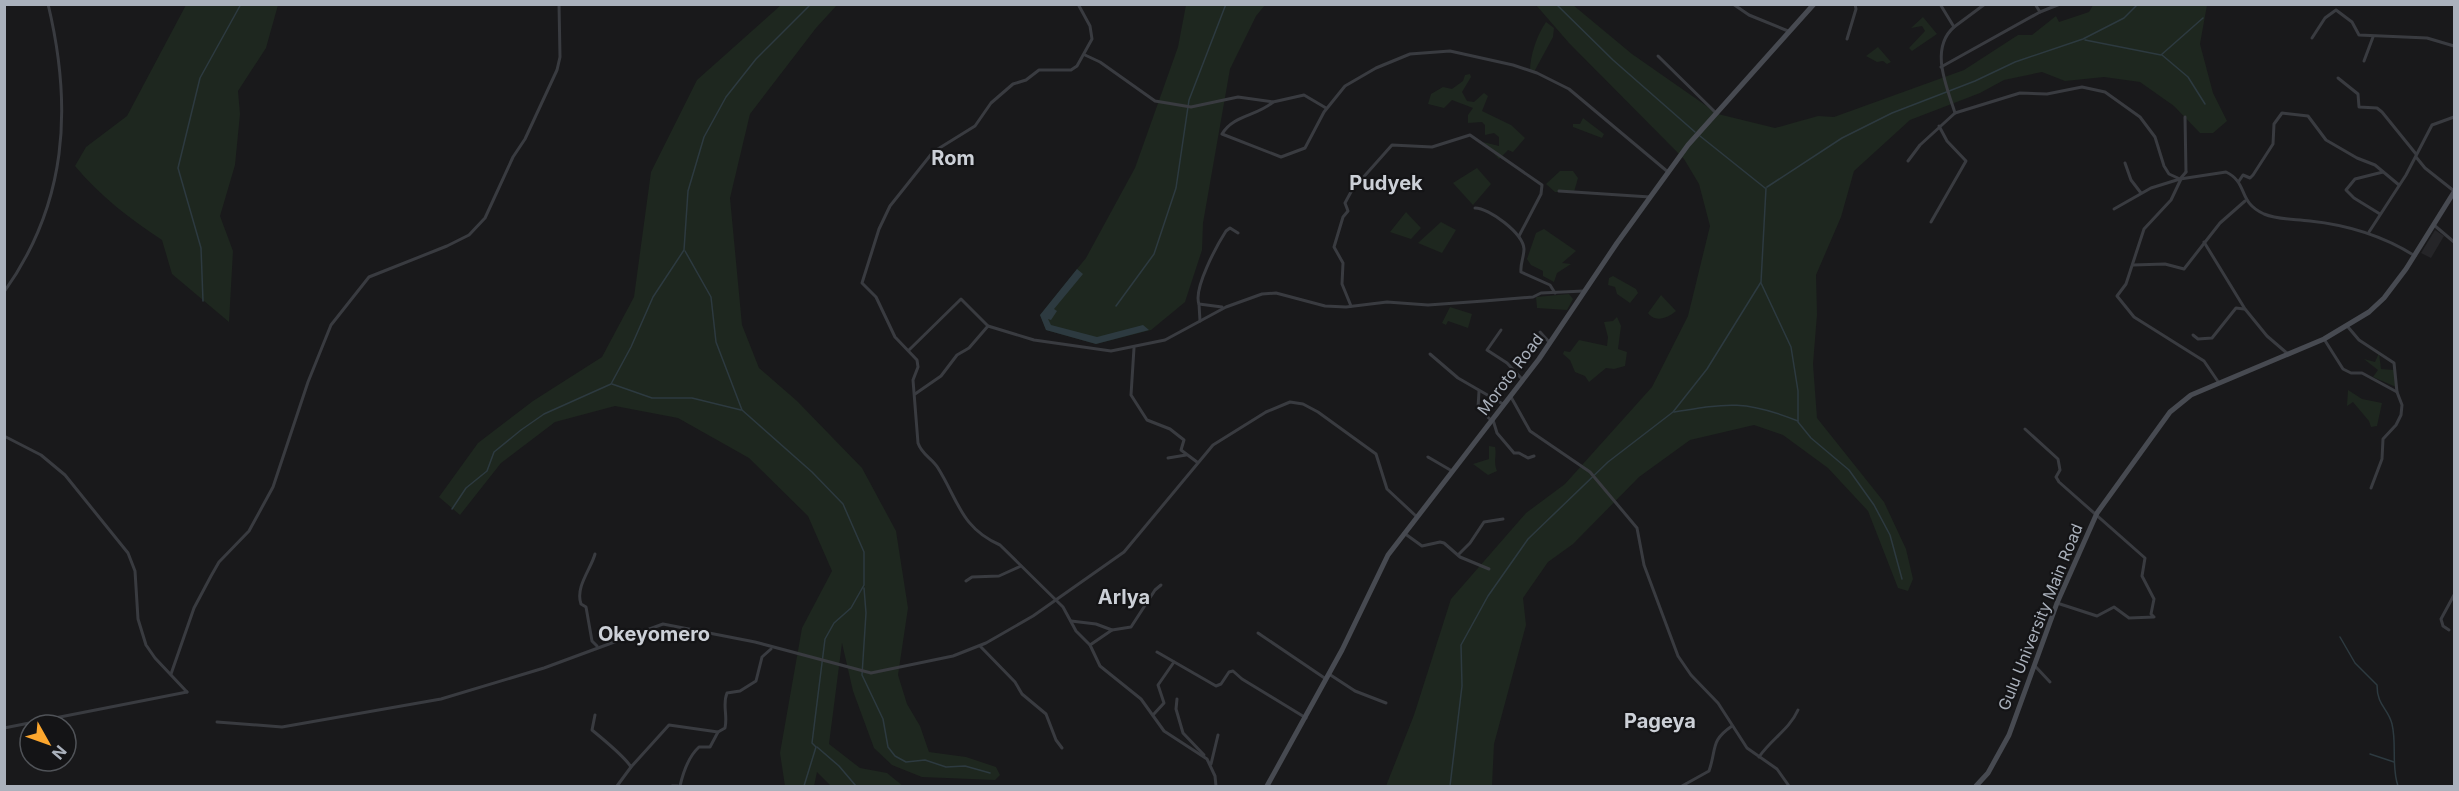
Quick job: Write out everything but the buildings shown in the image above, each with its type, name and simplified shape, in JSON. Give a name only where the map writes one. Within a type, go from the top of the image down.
[{"type":"main road","name":"Moroto Road","points":[[1267,786],[1328,677],[1388,555],[1523,381],[1668,172],[1715,112],[1814,4]]},
{"type":"main road","name":"Gulu University Main Road","points":[[1976,786],[2002,750],[2058,603],[2097,513],[2175,406],[2191,395],[2348,327],[2384,298],[2415,256],[2454,192]]},
{"type":"street","points":[[4,292],[34,246],[48,212],[54,184],[62,89],[48,4]]},
{"type":"street","points":[[171,674],[194,608],[211,576],[219,562],[249,531],[273,487],[308,382],[331,325],[369,277],[468,236],[485,218],[557,70],[560,57],[559,4]]},
{"type":"street","points":[[1078,4],[1092,32],[1091,43],[1084,54],[1071,70],[1039,70],[1026,80],[1008,87],[991,103],[975,126],[933,152],[893,200],[879,229],[862,283],[876,297],[895,337],[909,350],[918,364],[913,380],[918,442],[921,452],[937,466],[966,518],[992,541],[1000,545],[1063,607],[1076,631],[1090,645],[1100,666],[1141,699],[1164,731],[1205,757]]},
{"type":"street","points":[[1733,4],[1749,15],[1790,31]]},
{"type":"street","points":[[1847,39],[1857,9],[1855,4]]},
{"type":"street","points":[[1940,4],[1954,27]]},
{"type":"street","points":[[1955,113],[1941,66],[1946,36],[1954,27],[1985,4]]},
{"type":"street","points":[[2035,4],[2040,12]]},
{"type":"street","points":[[1941,66],[2040,12],[2060,4]]},
{"type":"street","points":[[2312,38],[2325,18],[2336,10],[2352,22],[2359,35],[2427,38],[2454,46]]},
{"type":"street","points":[[2364,61],[2373,37]]},
{"type":"street","points":[[1273,102],[1261,112],[1240,117],[1222,134],[1281,157],[1305,148],[1323,110],[1328,108],[1345,86],[1410,54],[1461,52],[1529,71],[1569,89],[1668,172]]},
{"type":"street","points":[[1084,54],[1100,62],[1155,101],[1188,107],[1238,97],[1273,102],[1304,95],[1323,110]]},
{"type":"street","points":[[1658,56],[1715,112]]},
{"type":"street","points":[[2338,78],[2358,94],[2359,107],[2377,108],[2382,112],[2425,168],[2454,192]]},
{"type":"street","points":[[1908,161],[1939,126],[1955,113],[2020,93],[2047,94],[2082,87],[2105,92],[2140,117],[2155,137],[2161,162],[2169,174],[2181,178]]},
{"type":"street","points":[[2239,181],[2243,176],[2249,178],[2253,176],[2273,144],[2274,123],[2284,112],[2308,116],[2326,140],[2357,158],[2375,165],[2399,185]]},
{"type":"street","points":[[2185,117],[2186,174]]},
{"type":"street","points":[[2369,232],[2434,123],[2454,117]]},
{"type":"street","points":[[1931,222],[1966,161],[1947,141],[1939,126]]},
{"type":"street","points":[[1351,306],[1342,284],[1343,263],[1334,248],[1343,218],[1348,211],[1346,203],[1351,192],[1392,145],[1432,147],[1470,135],[1542,185],[1541,194],[1519,236]]},
{"type":"street","points":[[2125,162],[2131,180],[2141,193]]},
{"type":"street","points":[[2114,208],[2141,193],[2174,182],[2186,174],[2222,171],[2239,181],[2245,201],[2267,216],[2369,232],[2393,242],[2415,256]]},
{"type":"street","points":[[2380,214],[2354,198],[2346,190],[2355,179],[2383,172]]},
{"type":"street","points":[[2181,178],[2171,200],[2144,229],[2137,243],[2133,265],[2117,297],[2134,317],[2204,361],[2220,383]]},
{"type":"street","points":[[2174,182],[2177,189]]},
{"type":"street","points":[[1559,191],[1650,197]]},
{"type":"street","points":[[2133,265],[2165,264],[2183,269],[2204,242],[2245,201]]},
{"type":"street","points":[[1474,208],[1484,211],[1519,236],[1524,248],[1521,272],[1550,285],[1556,293]]},
{"type":"street","points":[[2434,225],[2454,242]]},
{"type":"street","points":[[1200,321],[1198,296],[1215,250],[1228,229],[1238,233]]},
{"type":"street","points":[[2204,242],[2244,309],[2288,354]]},
{"type":"street","points":[[909,350],[960,299],[964,299],[988,326],[1035,339],[1103,351],[1134,348],[1165,340],[1224,308],[1256,295],[1269,293],[1331,307],[1391,302],[1428,305],[1484,302],[1584,291]]},
{"type":"street","points":[[1199,303],[1224,308]]},
{"type":"street","points":[[2193,335],[2198,339],[2212,338],[2236,308],[2244,309]]},
{"type":"street","points":[[915,394],[941,376],[957,355],[969,348],[988,326]]},
{"type":"street","points":[[2348,327],[2359,340],[2394,363],[2397,392],[2401,402],[2401,415],[2396,425],[2383,439],[2382,459],[2371,488]]},
{"type":"street","points":[[1500,330],[1487,350],[1507,363],[1523,381]]},
{"type":"street","points":[[1540,332],[1550,343]]},
{"type":"street","points":[[2324,339],[2343,369],[2351,373],[2362,374],[2397,392]]},
{"type":"street","points":[[1134,348],[1134,380],[1131,394],[1147,420],[1170,429],[1184,440],[1181,447],[1186,455],[1197,462]]},
{"type":"street","points":[[1430,354],[1458,378],[1504,405]]},
{"type":"street","points":[[1479,391],[1478,408],[1492,420],[1497,433],[1507,447],[1514,453],[1528,458],[1533,456]]},
{"type":"street","points":[[1511,397],[1530,431],[1598,479],[1637,528],[1644,565],[1678,656],[1691,675],[1716,700],[1747,748],[1774,767],[1789,786]]},
{"type":"street","points":[[617,786],[669,725],[723,731],[726,725],[723,704],[727,693],[751,686],[758,677],[762,657],[770,649],[831,661],[871,673],[953,656],[980,646],[1033,616],[1124,552],[1213,445],[1239,427],[1283,404],[1297,402],[1318,412],[1376,454],[1387,489],[1417,517]]},
{"type":"street","points":[[2025,429],[2058,459],[2060,470],[2056,477],[2059,482],[2097,513],[2133,550],[2137,550],[2145,558],[2142,576],[2153,596],[2151,614],[2154,617],[2129,618],[2114,607],[2097,616],[2058,603]]},
{"type":"street","points":[[4,436],[41,455],[65,475],[128,553],[135,570],[138,619],[143,638],[151,654],[187,692],[4,728]]},
{"type":"street","points":[[1168,458],[1186,455]]},
{"type":"street","points":[[1428,457],[1452,471]]},
{"type":"street","points":[[1458,555],[1470,543],[1484,522],[1503,519]]},
{"type":"street","points":[[1404,533],[1422,546],[1444,543],[1458,555],[1489,568]]},
{"type":"street","points":[[595,554],[586,572],[579,597],[581,604],[586,607],[592,641],[597,647]]},
{"type":"street","points":[[966,581],[972,577],[999,576],[1021,566]]},
{"type":"street","points":[[1090,645],[1112,630],[1131,627],[1155,590],[1161,585]]},
{"type":"street","points":[[2449,630],[2443,626],[2441,619],[2454,595]]},
{"type":"street","points":[[1071,621],[1096,624],[1112,630]]},
{"type":"street","points":[[218,722],[282,727],[441,699],[553,664],[663,624],[748,640],[776,650]]},
{"type":"street","points":[[1258,633],[1328,677],[1386,703]]},
{"type":"street","points":[[980,646],[1016,682],[1025,697],[1046,714],[1056,740],[1062,748]]},
{"type":"street","points":[[1157,652],[1217,686],[1229,672],[1233,671],[1242,679],[1306,718]]},
{"type":"street","points":[[1153,715],[1164,703],[1158,685],[1174,662]]},
{"type":"street","points":[[2034,665],[2050,682]]},
{"type":"street","points":[[1177,699],[1176,709],[1183,733],[1200,748],[1211,766],[1216,786]]},
{"type":"street","points":[[1759,757],[1772,741],[1785,733],[1798,710]]},
{"type":"street","points":[[595,715],[592,730],[615,752],[627,759],[631,767]]},
{"type":"street","points":[[1682,786],[1709,771],[1714,743],[1722,732],[1732,726]]},
{"type":"street","points":[[672,786],[679,786],[692,754],[699,747],[710,747],[718,732]]},
{"type":"street","points":[[1211,766],[1218,735]]},
{"type":"shaded area","points":[[186,5],[278,5],[266,48],[238,91],[240,114],[235,165],[220,216],[233,251],[229,322],[172,274],[162,240],[116,206],[75,166],[86,147],[127,116]]},
{"type":"shaded area","points":[[781,5],[837,5],[816,28],[750,114],[730,198],[742,325],[759,368],[797,401],[862,468],[896,531],[908,608],[898,675],[907,704],[920,726],[929,752],[966,757],[996,767],[1000,775],[995,780],[922,777],[892,765],[874,748],[853,691],[842,643],[829,744],[860,768],[887,773],[903,786],[831,786],[817,772],[814,786],[785,786],[780,753],[802,628],[832,571],[808,516],[749,458],[678,418],[615,406],[555,422],[501,463],[460,515],[439,497],[478,443],[533,401],[602,357],[634,297],[651,172],[697,80]]},
{"type":"shaded area","points":[[1186,5],[1265,5],[1256,16],[1230,69],[1203,223],[1202,250],[1185,302],[1151,330],[1096,344],[1046,330],[1040,315],[1086,258],[1135,168],[1178,47]]},
{"type":"shaded area","points":[[1536,5],[1573,5],[1632,54],[1718,114],[1775,128],[1818,116],[1834,117],[1964,70],[2018,35],[2032,35],[2056,16],[2059,22],[2089,12],[2093,5],[2207,5],[2200,44],[2213,93],[2227,121],[2213,133],[2200,133],[2174,106],[2140,82],[2104,77],[2065,81],[2042,72],[2004,80],[1980,93],[1910,120],[1854,171],[1841,217],[1816,275],[1817,314],[1813,364],[1817,418],[1884,502],[1906,549],[1913,579],[1908,591],[1898,588],[1868,511],[1828,468],[1783,435],[1754,425],[1690,440],[1639,477],[1573,544],[1548,562],[1523,598],[1526,625],[1494,744],[1492,786],[1386,786],[1414,715],[1451,599],[1526,513],[1565,484],[1652,387],[1688,316],[1710,226],[1699,184],[1684,159],[1569,43]]},
{"type":"shaded area","points":[[1923,17],[1937,34],[1912,51],[1909,48],[1925,31],[1922,26],[1911,28]]},
{"type":"shaded area","points":[[1546,22],[1554,28],[1553,37],[1534,72],[1530,71],[1535,45]]},
{"type":"shaded area","points":[[1878,47],[1891,62],[1887,64],[1883,61],[1877,62],[1866,56]]},
{"type":"shaded area","points":[[1470,74],[1471,77],[1462,92],[1467,101],[1474,102],[1484,93],[1488,96],[1482,111],[1511,125],[1525,138],[1513,152],[1508,150],[1499,159],[1483,142],[1499,146],[1499,137],[1494,133],[1485,135],[1485,125],[1482,122],[1468,123],[1468,115],[1473,108],[1452,100],[1444,108],[1428,104],[1431,94],[1443,87],[1452,89],[1463,81],[1465,75]]},
{"type":"shaded area","points":[[1583,118],[1604,134],[1602,138],[1573,127],[1573,124],[1580,124]]},
{"type":"shaded area","points":[[1477,168],[1491,184],[1473,205],[1453,183]]},
{"type":"shaded area","points":[[1560,171],[1573,171],[1578,178],[1574,192],[1555,192],[1546,184]]},
{"type":"shaded area","points":[[1406,212],[1421,228],[1411,239],[1390,232]]},
{"type":"shaded area","points":[[1441,222],[1456,230],[1442,253],[1418,243]]},
{"type":"shaded area","points":[[1544,229],[1576,251],[1562,263],[1571,264],[1557,273],[1554,282],[1543,276],[1543,271],[1531,265],[1527,259],[1536,233]]},
{"type":"shaded area","points":[[2435,230],[2444,236],[2431,258],[2421,253]]},
{"type":"shaded area","points":[[1077,269],[1083,274],[1054,309],[1057,311],[1051,320],[1048,319],[1051,325],[1097,337],[1143,325],[1149,330],[1096,344],[1046,330],[1040,315]]},
{"type":"shaded area","points":[[1613,276],[1636,289],[1638,293],[1630,303],[1617,294],[1615,287],[1608,285],[1609,278]]},
{"type":"shaded area","points":[[1569,294],[1573,299],[1567,310],[1537,308],[1536,297]]},
{"type":"shaded area","points":[[1661,295],[1676,311],[1658,319],[1648,313]]},
{"type":"shaded area","points":[[1450,307],[1472,314],[1468,328],[1448,321],[1446,325],[1442,323]]},
{"type":"shaded area","points":[[1617,317],[1621,326],[1618,349],[1627,352],[1625,366],[1614,369],[1606,368],[1589,382],[1585,376],[1575,372],[1570,360],[1563,354],[1564,351],[1570,352],[1579,340],[1607,346],[1608,337],[1604,322],[1613,321]]},
{"type":"shaded area","points":[[2379,353],[2381,369],[2394,370],[2396,387],[2373,377],[2378,370],[2364,359],[2375,362]]},
{"type":"shaded area","points":[[2348,390],[2362,399],[2382,403],[2377,426],[2371,427],[2369,421],[2353,402],[2347,406]]},
{"type":"shaded area","points":[[1489,446],[1495,447],[1497,471],[1488,475],[1473,464],[1489,459]]},
{"type":"waterway","points":[[203,301],[201,248],[178,168],[200,78],[241,4]]},
{"type":"waterway","points":[[452,509],[466,488],[487,471],[494,452],[521,430],[544,414],[611,384],[631,347],[653,297],[684,250],[688,191],[704,137],[726,97],[756,59],[811,4]]},
{"type":"waterway","points":[[1116,306],[1154,254],[1176,188],[1189,100],[1226,4]]},
{"type":"waterway","points":[[1556,4],[1613,60],[1695,132]]},
{"type":"waterway","points":[[1767,187],[1842,138],[1892,113],[1975,81],[2015,62],[2083,39],[2124,18],[2138,4]]},
{"type":"waterway","points":[[2085,40],[2161,55],[2203,18]]},
{"type":"waterway","points":[[2162,55],[2188,77],[2205,104]]},
{"type":"waterway","points":[[1700,136],[1765,188]]},
{"type":"waterway","points":[[1450,786],[1462,686],[1461,645],[1488,596],[1528,539],[1608,462],[1673,412],[1707,369],[1761,282],[1766,188]]},
{"type":"waterway","points":[[685,251],[711,297],[716,342],[742,410],[812,472],[843,504],[864,552],[864,585],[851,608],[834,623],[825,639],[812,743],[816,747],[804,786]]},
{"type":"waterway","points":[[1761,283],[1791,347],[1798,391],[1798,422],[1811,438],[1849,470],[1874,505],[1890,535],[1902,579]]},
{"type":"waterway","points":[[612,384],[652,398],[692,398],[741,410]]},
{"type":"waterway","points":[[1674,412],[1737,405],[1764,409],[1798,421]]},
{"type":"waterway","points":[[864,588],[866,613],[862,675],[883,719],[888,747],[895,756],[906,762],[925,760],[946,767],[965,766],[990,773]]},
{"type":"waterway","points":[[2340,637],[2355,663],[2377,685],[2379,698],[2392,724],[2398,786]]},
{"type":"waterway","points":[[817,747],[839,766],[856,786]]},
{"type":"waterway","points":[[2370,754],[2394,762]]},
{"type":"district","name":"Rom","points":[[953,158]]},
{"type":"district","name":"Pudyek","points":[[1386,183]]},
{"type":"district","name":"Arlya","points":[[1124,597]]},
{"type":"district","name":"Okeyomero","points":[[654,634]]},
{"type":"district","name":"Pageya","points":[[1660,721]]}]
